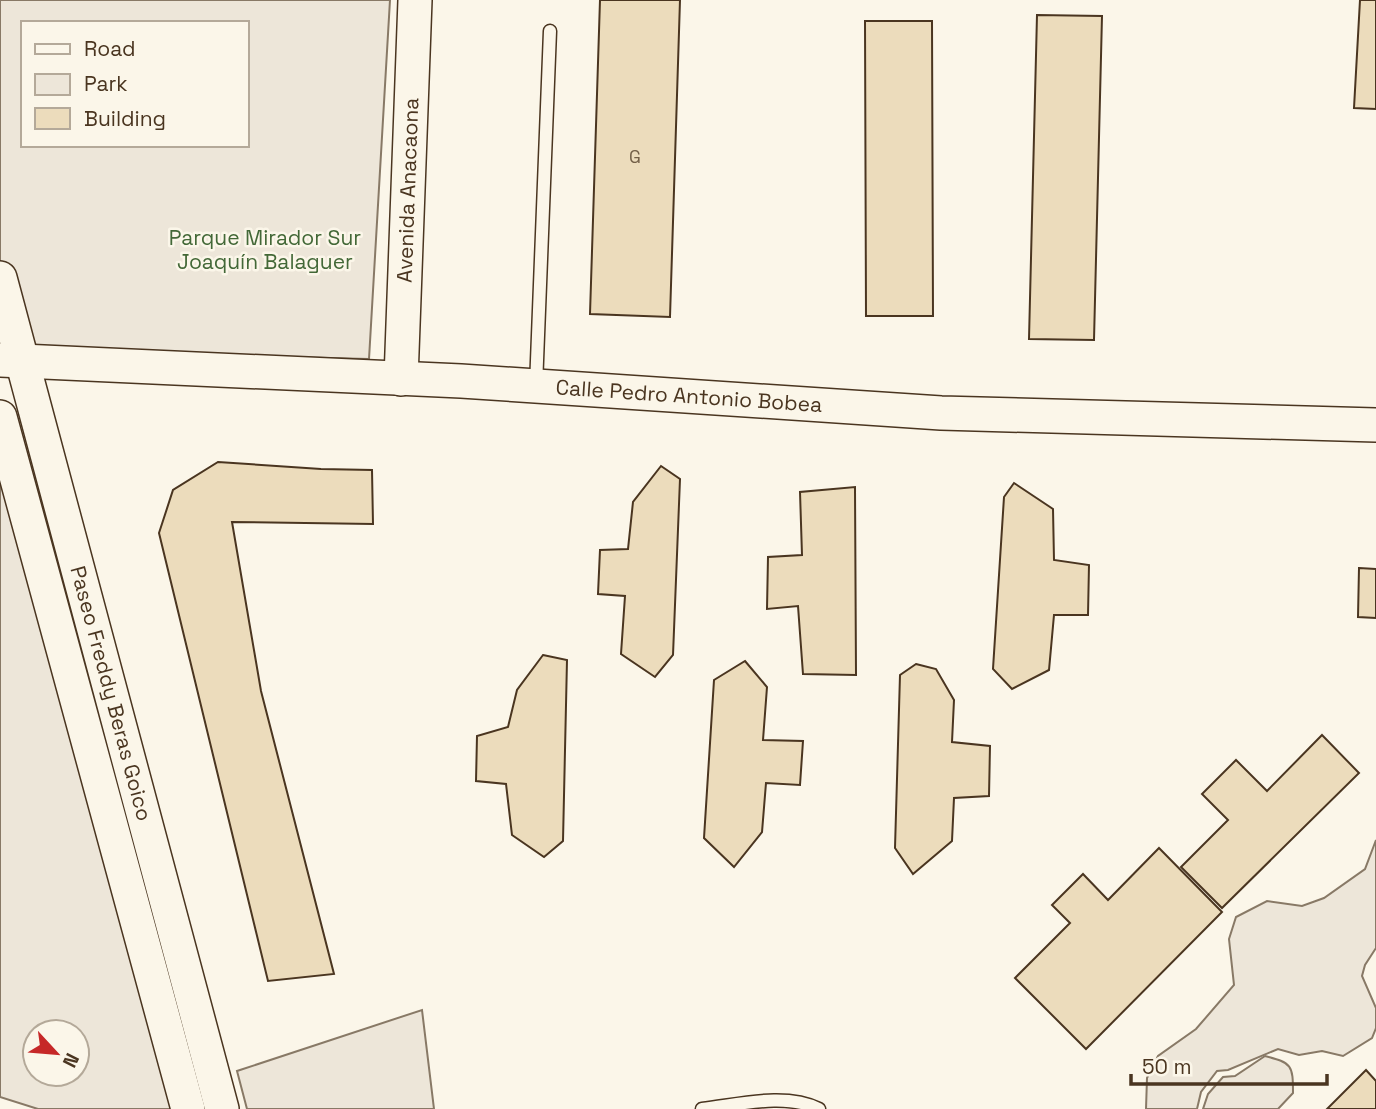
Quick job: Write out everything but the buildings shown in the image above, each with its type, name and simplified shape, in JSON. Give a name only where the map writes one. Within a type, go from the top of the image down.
[{"type":"street","name":"Avenida Anacaona","points":[[401,379],[415,0]]},
{"type":"street","name":"Paseo Freddy Beras Goico","points":[[0,278],[10,361],[168,972],[188,1109]]},
{"type":"street","name":"Calle Pedro Antonio Bobea","points":[[10,361],[536,386],[941,413],[1376,425]]},
{"type":"street","name":"Paseo Freddy Beras Goico","points":[[0,417],[168,972],[222,1109]]},
{"type":"lane","points":[[536,386],[550,31]]},
{"type":"lane","points":[[702,1109],[797,1101],[819,1109]]},
{"type":"green space","name":"Parque Mirador Sur Joaquín Balaguer","points":[[0,0],[390,0],[369,359],[0,350]]},
{"type":"green space","points":[[0,463],[173,1109],[38,1109],[0,1097]]},
{"type":"green space","points":[[1376,840],[1376,948],[1365,965],[1362,976],[1376,1008],[1376,1028],[1372,1038],[1343,1056],[1322,1051],[1299,1055],[1278,1049],[1228,1070],[1217,1071],[1201,1092],[1197,1109],[1146,1109],[1147,1078],[1158,1056],[1196,1029],[1234,985],[1229,939],[1236,917],[1267,901],[1302,906],[1324,898],[1365,869]]},
{"type":"green space","points":[[422,1010],[434,1109],[247,1109],[237,1071]]},
{"type":"green space","points":[[1265,1056],[1286,1063],[1291,1071],[1293,1093],[1278,1109],[1203,1109],[1208,1094],[1223,1077],[1235,1076]]}]
